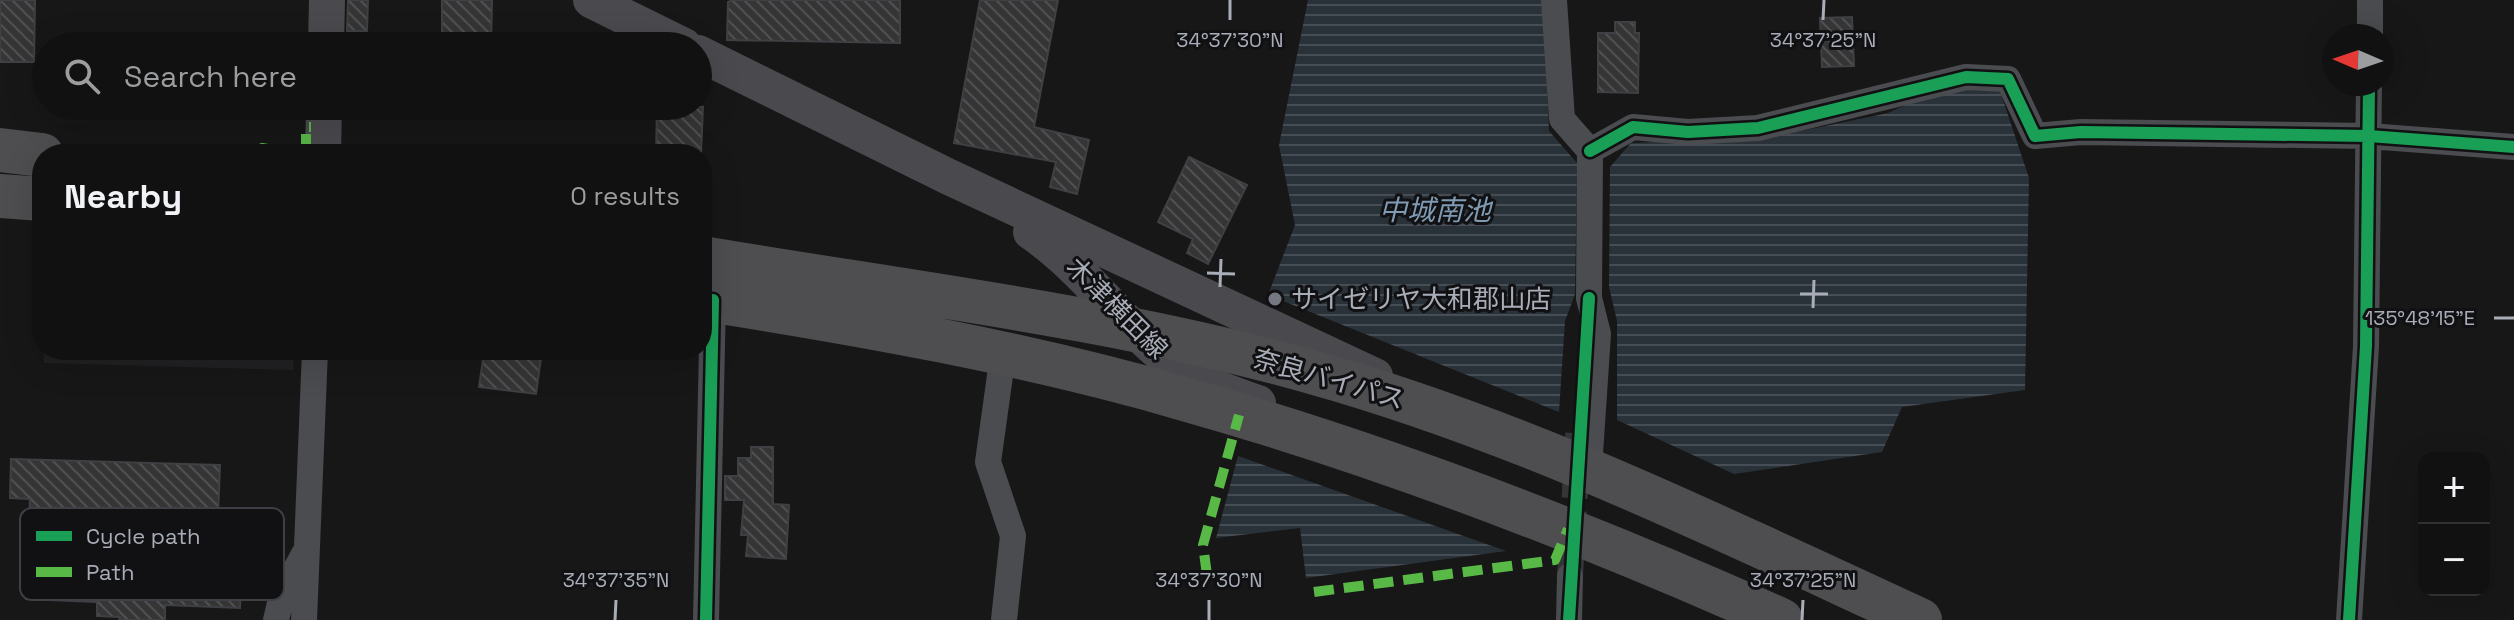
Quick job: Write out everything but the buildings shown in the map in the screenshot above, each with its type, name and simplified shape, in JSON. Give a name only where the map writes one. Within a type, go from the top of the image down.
[{"type":"highway","points":[[0,150],[32,154]]},
{"type":"highway","points":[[0,196],[32,198]]},
{"type":"highway","name":"奈良バイパス","points":[[712,260],[1134,331],[1233,351],[1405,400],[1589,469],[1920,620]]},
{"type":"highway","points":[[712,301],[1003,354],[1180,397],[1528,512],[1781,620]]},
{"type":"main road","points":[[326,32],[327,0]]},
{"type":"main road","points":[[591,0],[656,32]]},
{"type":"main road","name":"木津横田線","points":[[712,60],[947,176],[1383,380],[1405,400]]},
{"type":"main road","points":[[323,144],[324,120]]},
{"type":"main road","name":"木津横田線","points":[[947,176],[1063,254],[1134,331],[1182,371],[1301,418],[1385,463]]},
{"type":"street","points":[[1554,0],[1562,119],[1590,151],[1589,298],[1579,421]]},
{"type":"street","points":[[2370,0],[2370,24]]},
{"type":"street","points":[[1590,151],[1633,127],[1688,132],[1758,128],[1966,77],[2008,79],[2035,136],[2081,132],[2369,136],[2514,147]]},
{"type":"street","points":[[2349,620],[2366,346],[2369,96]]},
{"type":"street","points":[[1589,298],[1598,334],[1589,469]]},
{"type":"street","points":[[1003,354],[988,462],[1013,536],[1004,620]]},
{"type":"street","points":[[304,620],[315,360]]},
{"type":"street","points":[[706,620],[708,360]]},
{"type":"street","points":[[284,591],[307,550]]},
{"type":"street","points":[[1569,620],[1570,576]]},
{"type":"street","points":[[276,620],[281,600]]},
{"type":"shaded area","points":[[44,360],[294,360],[293,370],[44,363]]},
{"type":"water","name":"中城南池","points":[[1308,0],[1543,0],[1549,131],[1577,163],[1575,294],[1565,321],[1559,412],[1268,295],[1295,225],[1279,145]]},
{"type":"water","points":[[1999,88],[2029,178],[2025,390],[1902,407],[1882,452],[1734,474],[1617,420],[1617,321],[1609,287],[1610,167],[1631,143],[1772,137],[1888,113],[1934,92]]},
{"type":"water","points":[[1238,456],[1506,551],[1306,578],[1300,528],[1216,538]]},
{"type":"tunnel","points":[[1570,576],[1579,421]]},
{"type":"marked path","points":[[306,144],[306,127],[311,127]]},
{"type":"marked path","points":[[1207,575],[1203,545],[1239,415]]},
{"type":"marked path","points":[[1314,592],[1555,560],[1568,529]]},
{"type":"cycle path","points":[[1590,151],[1633,127],[1688,132],[1758,128],[1966,77],[2008,79],[2035,136],[2081,132],[2369,136],[2514,147]]},
{"type":"cycle path","points":[[2349,620],[2366,346],[2369,96]]},
{"type":"cycle path","points":[[1569,620],[1589,298]]},
{"type":"cycle path","points":[[712,346],[713,300]]},
{"type":"cycle path","points":[[706,620],[712,360]]},
{"type":"place","name":"サイゼリヤ大和郡山店","points":[[1275,299]]}]
